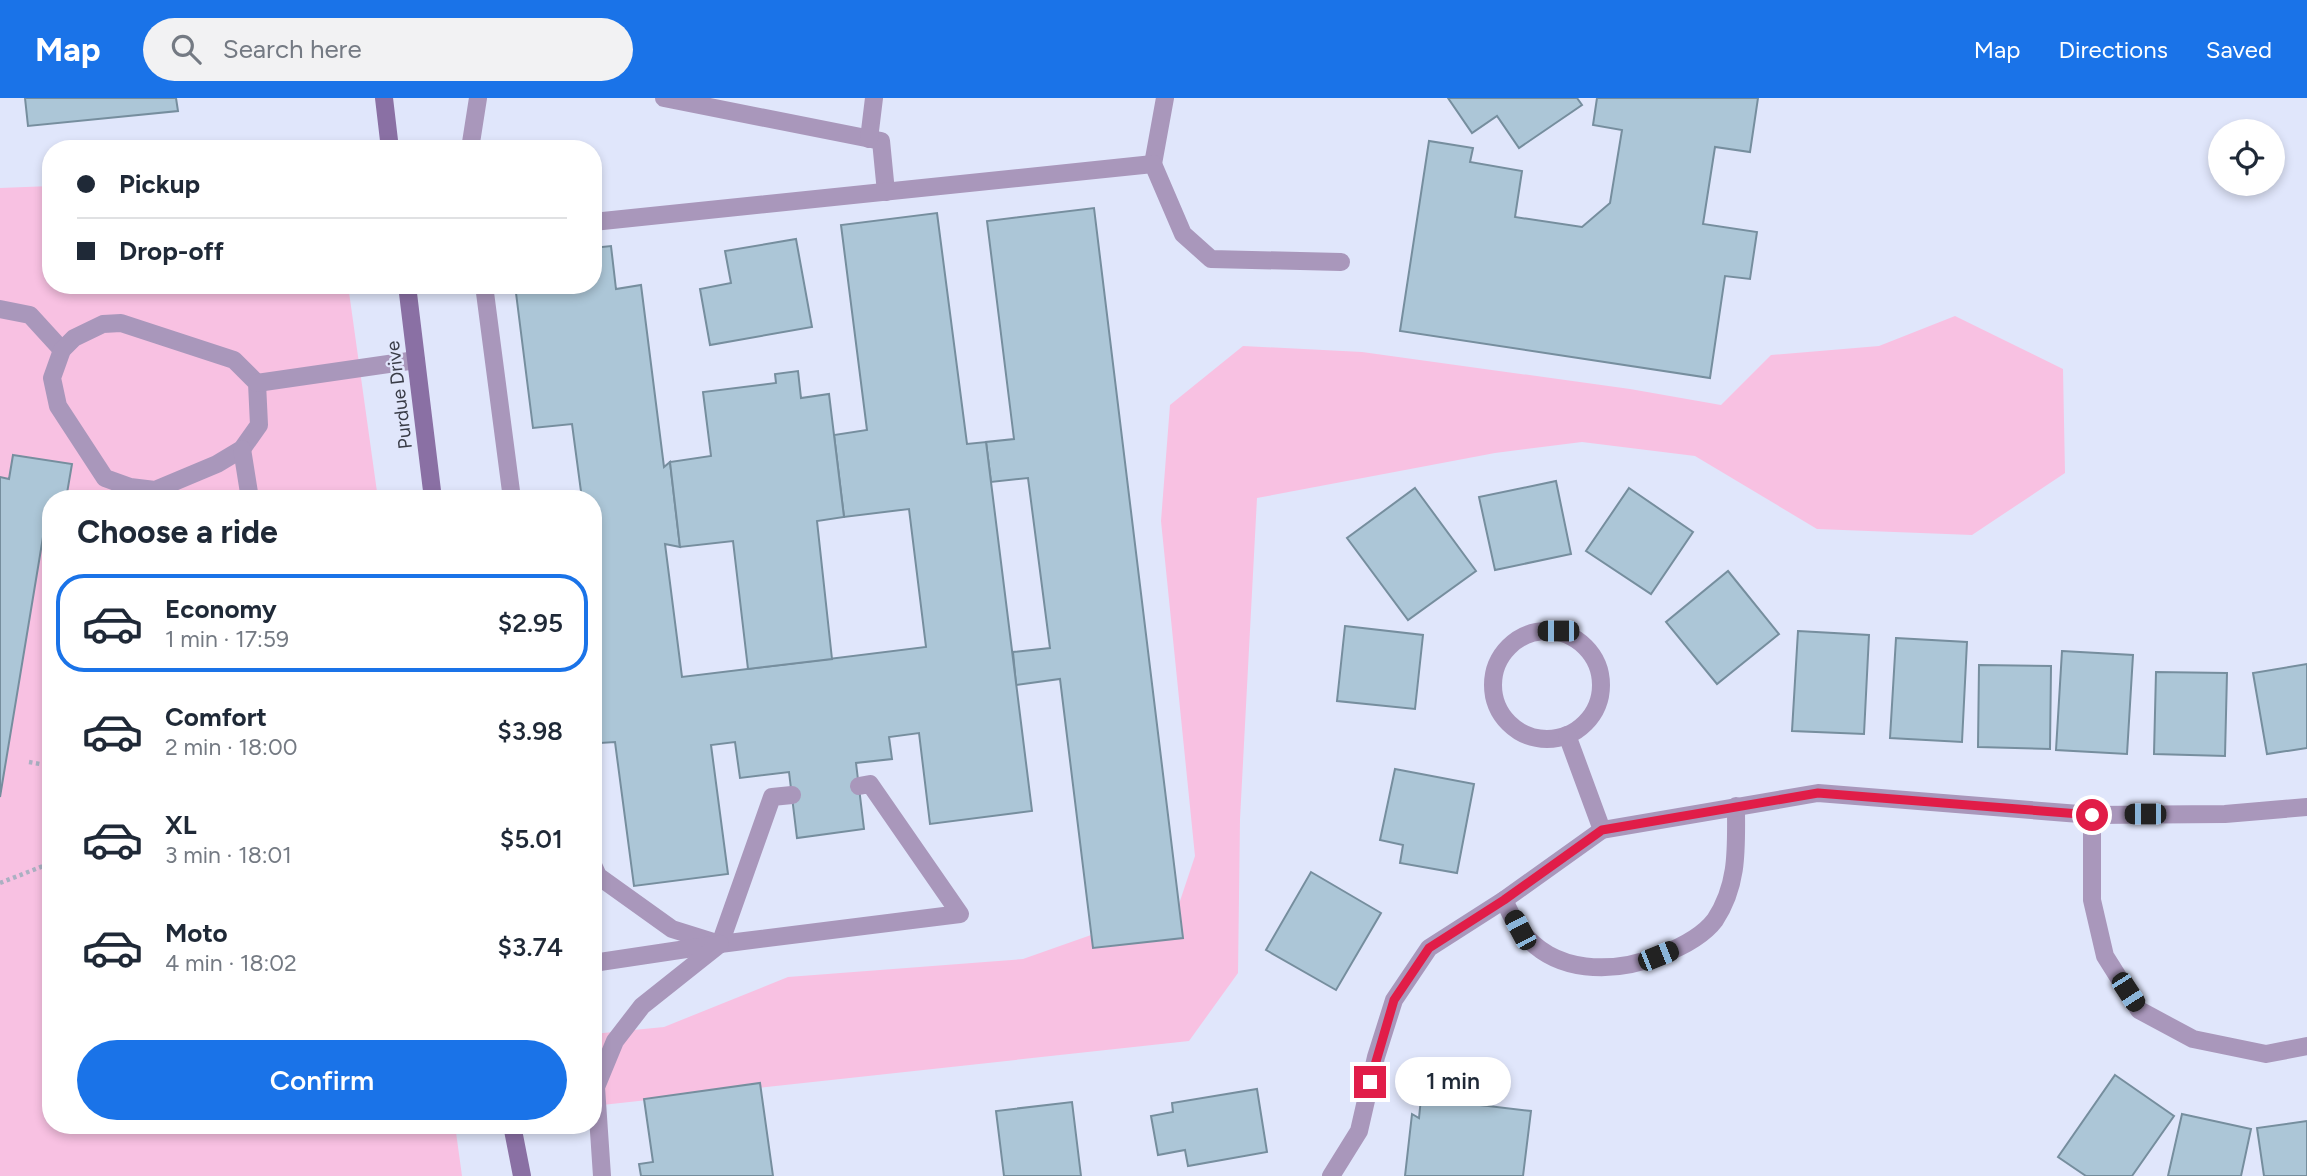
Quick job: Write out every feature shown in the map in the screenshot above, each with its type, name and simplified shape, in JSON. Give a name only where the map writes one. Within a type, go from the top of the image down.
[{"type":"street","points":[[384,98],[389,140]]},
{"type":"street","points":[[471,140],[478,98]]},
{"type":"street","points":[[664,98],[881,141],[886,192]]},
{"type":"street","points":[[869,139],[874,98]]},
{"type":"street","points":[[1165,98],[1153,164],[1183,234],[1211,258],[1341,262]]},
{"type":"street","points":[[602,221],[1153,164]]},
{"type":"street","name":"Purdue Drive","points":[[408,294],[432,490]]},
{"type":"street","points":[[485,294],[512,490]]},
{"type":"street","points":[[0,309],[30,315],[62,350]]},
{"type":"street","points":[[121,323],[234,360],[257,383],[259,425],[242,449],[155,490],[105,478],[58,406],[52,378],[62,350],[74,338],[103,324],[121,323]]},
{"type":"street","points":[[257,383],[416,360]]},
{"type":"street","points":[[242,449],[249,490]]},
{"type":"street","points":[[1539,631],[1558,631],[1577,639],[1597,662],[1602,679],[1595,711],[1583,726],[1567,735],[1546,739],[1528,736],[1503,717],[1494,699],[1493,682],[1497,663],[1506,648],[1521,636],[1539,631]]},
{"type":"street","points":[[1567,735],[1602,830]]},
{"type":"street","points":[[602,962],[960,914],[870,785],[859,786]]},
{"type":"street","points":[[1331,1176],[1359,1131],[1376,1057],[1394,1000],[1429,948],[1504,900],[1602,830],[1818,793],[2092,815],[2225,814],[2307,807]]},
{"type":"street","points":[[602,1072],[615,1041],[642,1006],[720,944],[772,797],[792,795]]},
{"type":"street","points":[[1504,900],[1520,930],[1549,956],[1592,969],[1633,966],[1682,947],[1714,921],[1736,873],[1736,806]]},
{"type":"street","points":[[2092,815],[2092,900],[2105,956],[2139,1010],[2193,1040],[2266,1054],[2307,1046]]},
{"type":"street","points":[[602,879],[672,929],[720,944]]},
{"type":"street","points":[[514,1134],[522,1176]]},
{"type":"street","points":[[599,1134],[602,1176]]},
{"type":"path","points":[[29,762],[42,764]]},
{"type":"path","points":[[0,883],[42,867]]},
{"type":"shaded area","points":[[42,186],[42,294],[349,294],[377,490],[42,490],[42,1134],[456,1134],[462,1176],[0,1176],[0,188]]},
{"type":"shaded area","points":[[1955,316],[2063,369],[2065,473],[1972,535],[1817,529],[1695,456],[1582,442],[1495,453],[1257,498],[1240,819],[1238,973],[1189,1041],[602,1105],[602,1033],[664,1027],[788,977],[1023,959],[1179,904],[1195,856],[1161,521],[1170,405],[1243,346],[1362,352],[1630,389],[1721,405],[1771,355],[1879,346]]},
{"type":"building","points":[[25,98],[176,98],[178,111],[28,126]]},
{"type":"building","points":[[1448,98],[1577,98],[1582,105],[1519,148],[1497,116],[1472,133]]},
{"type":"building","points":[[1597,98],[1758,98],[1750,152],[1715,147],[1703,224],[1757,232],[1750,279],[1725,276],[1710,378],[1400,331],[1429,141],[1473,148],[1470,162],[1522,171],[1515,217],[1582,227],[1610,203],[1622,130],[1593,125]]},
{"type":"building","points":[[1094,208],[1183,938],[1093,948],[1060,679],[1016,685],[1013,652],[1050,648],[1028,478],[991,482],[986,442],[1014,439],[987,221]]},
{"type":"building","points":[[937,213],[967,444],[986,442],[1032,811],[930,824],[919,733],[889,737],[892,759],[856,763],[864,829],[797,838],[789,772],[740,778],[735,742],[711,745],[728,874],[634,886],[615,742],[602,743],[602,490],[581,490],[572,424],[533,428],[516,294],[602,294],[602,247],[611,246],[616,289],[641,285],[664,467],[670,462],[680,547],[665,544],[682,677],[926,647],[909,509],[844,517],[834,435],[867,430],[841,225]]},
{"type":"building","points":[[796,239],[812,327],[710,345],[700,289],[731,283],[725,251]]},
{"type":"building","points":[[798,371],[801,398],[829,394],[844,517],[817,521],[832,659],[748,669],[733,541],[680,547],[670,462],[711,456],[703,392],[776,383],[775,374]]},
{"type":"building","points":[[13,455],[72,464],[68,490],[42,490],[42,543],[0,797],[0,477],[9,479]]},
{"type":"building","points":[[1556,481],[1571,554],[1495,570],[1479,497]]},
{"type":"building","points":[[1415,488],[1476,571],[1408,620],[1347,538]]},
{"type":"building","points":[[1629,488],[1693,532],[1651,594],[1586,551]]},
{"type":"building","points":[[1728,571],[1779,634],[1717,684],[1666,622]]},
{"type":"building","points":[[1345,626],[1423,635],[1415,709],[1337,701]]},
{"type":"building","points":[[1798,631],[1869,635],[1864,734],[1792,731]]},
{"type":"building","points":[[1896,638],[1967,642],[1962,742],[1890,738]]},
{"type":"building","points":[[2062,651],[2133,655],[2127,754],[2056,750]]},
{"type":"building","points":[[2307,664],[2307,748],[2267,754],[2253,673]]},
{"type":"building","points":[[1979,665],[2051,666],[2050,749],[1978,747]]},
{"type":"building","points":[[2156,672],[2227,673],[2225,756],[2154,754]]},
{"type":"building","points":[[1395,769],[1474,784],[1457,873],[1400,863],[1403,845],[1380,840]]},
{"type":"building","points":[[1311,872],[1381,913],[1336,990],[1266,950]]},
{"type":"building","points":[[2115,1075],[2174,1116],[2132,1176],[2086,1176],[2058,1157]]},
{"type":"building","points":[[760,1083],[773,1176],[641,1176],[639,1164],[653,1162],[644,1099]]},
{"type":"building","points":[[1257,1089],[1267,1152],[1188,1166],[1185,1150],[1158,1155],[1151,1116],[1173,1112],[1172,1103]]},
{"type":"building","points":[[1421,1098],[1531,1111],[1523,1176],[1405,1176],[1412,1114],[1419,1118]]},
{"type":"building","points":[[1072,1102],[1081,1176],[1004,1176],[996,1111]]},
{"type":"building","points":[[2182,1114],[2251,1129],[2241,1176],[2168,1176]]},
{"type":"building","points":[[2307,1121],[2307,1176],[2264,1176],[2257,1128]]},
{"type":"route","points":[[1370,1082],[1394,1000],[1429,948],[1504,900],[1602,830],[1818,793],[2092,815]]}]
